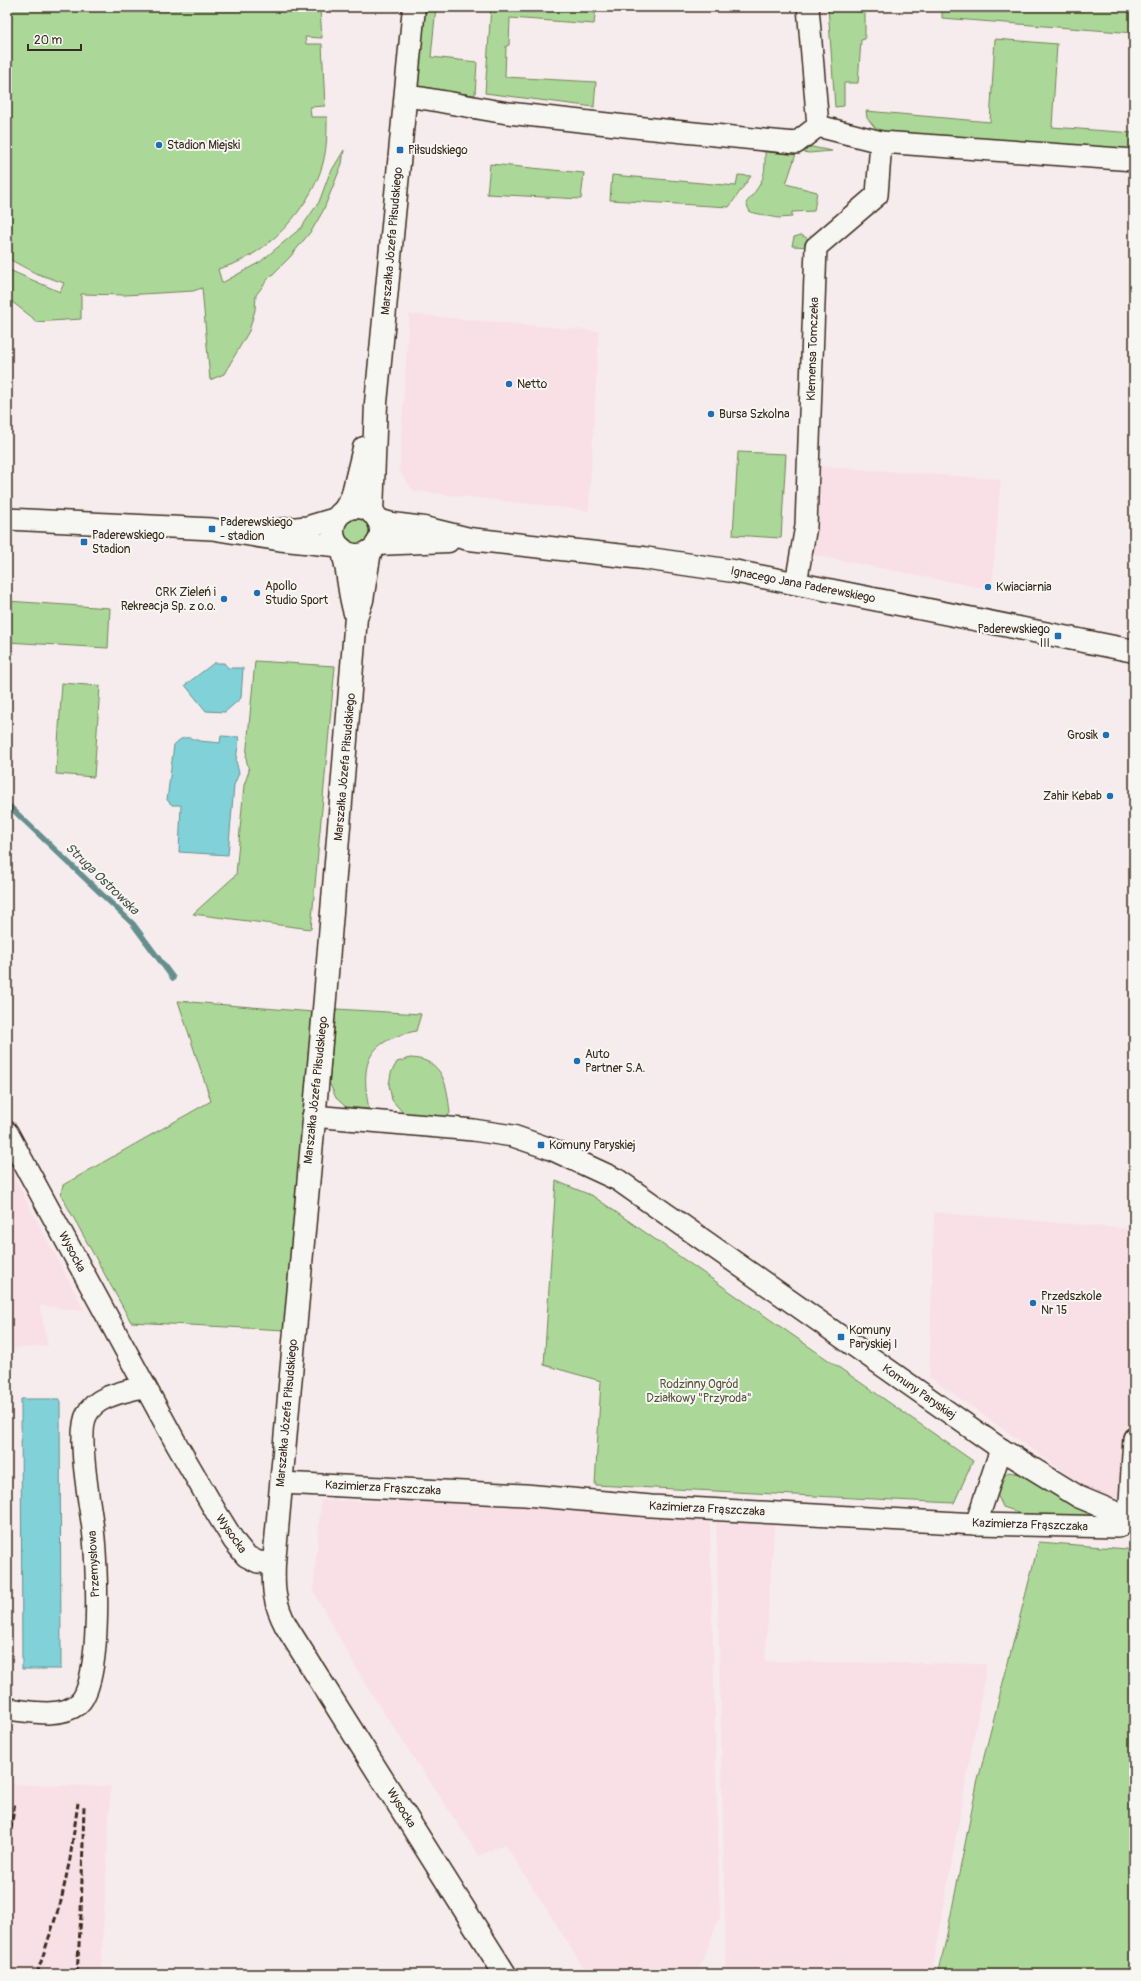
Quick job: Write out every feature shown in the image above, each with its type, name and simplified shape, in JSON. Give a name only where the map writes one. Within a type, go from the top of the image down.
[{"type":"street","name":"Marszałka Józefa Piłsudskiego","points":[[375,516],[376,403],[414,7]]},
{"type":"street","points":[[808,7],[818,126]]},
{"type":"street","points":[[406,96],[429,98],[479,109],[605,125],[796,143],[818,126]]},
{"type":"street","points":[[818,126],[881,142],[1134,160]]},
{"type":"street","name":"Klemensa Tomczeka","points":[[796,583],[806,526],[816,247],[877,194],[881,142]]},
{"type":"street","name":"Marszałka Józefa Piłsudskiego","points":[[341,515],[352,496],[376,403]]},
{"type":"street","points":[[233,532],[307,527],[358,508],[392,524],[424,528],[469,539]]},
{"type":"street","points":[[341,515],[334,532],[348,567],[350,598],[356,617]]},
{"type":"street","points":[[356,617],[374,547],[381,530],[375,516]]},
{"type":"street","points":[[7,519],[212,529],[340,548],[356,555],[374,547],[469,539]]},
{"type":"street","name":"Ignacego Jana Paderewskiego","points":[[469,539],[661,560],[733,571],[1134,651]]},
{"type":"street","name":"Marszałka Józefa Piłsudskiego","points":[[274,1563],[313,1116],[327,982],[356,617]]},
{"type":"street","name":"Komuny Paryskiej","points":[[313,1116],[472,1130],[513,1136],[551,1149],[618,1180],[1001,1449],[1079,1497],[1132,1519]]},
{"type":"street","name":"Wysocka","points":[[7,1132],[177,1445],[234,1541],[246,1556],[258,1562],[274,1563],[273,1587],[275,1601],[286,1626],[505,1974]]},
{"type":"street","name":"Przemysłowa","points":[[7,1709],[47,1712],[63,1711],[78,1704],[87,1693],[92,1677],[95,1644],[97,1570],[82,1439],[86,1415],[96,1402],[145,1386]]},
{"type":"street","points":[[1132,1519],[1134,1438]]},
{"type":"street","points":[[976,1524],[1001,1449]]},
{"type":"street","name":"Kazimierza Frąszczaka","points":[[281,1483],[525,1495],[651,1506],[976,1524],[1118,1527],[1132,1519]]},
{"type":"shaded area","points":[[409,314],[599,331],[589,511],[413,491],[399,471]]},
{"type":"shaded area","points":[[820,466],[1001,479],[992,590],[812,555]]},
{"type":"shaded area","points":[[7,1163],[85,1311],[40,1306],[48,1346],[13,1349],[7,1634]]},
{"type":"shaded area","name":"Przedszkole Nr 15","points":[[934,1212],[1134,1229],[1134,1438],[1129,1518],[929,1377]]},
{"type":"shaded area","points":[[321,1500],[502,1504],[710,1521],[720,1917],[697,1974],[587,1974],[505,1844],[479,1856],[368,1689],[313,1591]]},
{"type":"shaded area","points":[[716,1515],[775,1519],[765,1661],[987,1664],[932,1974],[726,1974]]},
{"type":"shaded area","points":[[7,1784],[111,1786],[101,1974],[7,1974]]},
{"type":"green space","name":"Stadion Miejski","points":[[7,7],[303,7],[304,11],[320,10],[322,38],[305,37],[306,44],[322,44],[325,106],[310,107],[311,117],[327,117],[325,152],[318,178],[311,193],[291,221],[279,234],[252,255],[236,263],[218,269],[222,283],[260,262],[301,228],[319,202],[329,175],[344,150],[342,164],[323,211],[312,230],[290,257],[268,279],[256,295],[255,310],[249,331],[224,374],[210,380],[202,288],[193,291],[125,295],[81,294],[81,319],[35,322],[33,318],[7,298],[7,269],[60,292],[64,283],[35,273],[7,258]]},
{"type":"green space","points":[[424,7],[436,7],[431,57],[477,62],[475,95],[415,88]]},
{"type":"green space","points":[[491,7],[596,7],[594,24],[510,18],[509,45],[506,46],[505,77],[596,82],[594,107],[485,93]]},
{"type":"green space","points":[[828,7],[865,7],[865,39],[861,40],[858,83],[844,83],[844,106],[835,107]]},
{"type":"green space","points":[[942,7],[1134,7],[1134,33],[942,18]]},
{"type":"green space","points":[[995,39],[1057,44],[1052,127],[1134,133],[1134,156],[884,138],[867,118],[866,111],[990,122]]},
{"type":"green space","points":[[765,143],[807,146],[832,151],[809,153],[797,151],[786,184],[817,192],[814,211],[792,212],[792,217],[778,218],[750,212],[746,203],[758,188],[763,176],[765,169]]},
{"type":"green space","points":[[490,164],[584,173],[581,199],[487,194]]},
{"type":"green space","points":[[612,175],[736,186],[738,175],[751,176],[729,207],[610,200]]},
{"type":"green space","points":[[801,235],[807,238],[811,247],[792,246],[794,237]]},
{"type":"green space","points":[[738,452],[786,454],[781,538],[733,535]]},
{"type":"green space","points":[[357,519],[366,523],[370,532],[366,541],[357,545],[348,541],[344,532],[348,523]]},
{"type":"green space","points":[[7,601],[110,608],[108,648],[7,642]]},
{"type":"green space","points":[[255,661],[335,666],[311,929],[193,914],[236,875],[244,785],[249,771],[246,758]]},
{"type":"green space","points":[[62,683],[100,686],[94,777],[56,774]]},
{"type":"green space","points":[[178,1001],[313,1012],[285,1330],[131,1322],[61,1195],[63,1185],[211,1101]]},
{"type":"green space","points":[[336,1009],[421,1014],[416,1031],[400,1035],[387,1041],[377,1048],[371,1056],[367,1066],[366,1078],[366,1093],[369,1109],[346,1107],[336,1098],[329,1082]]},
{"type":"green space","points":[[410,1058],[430,1063],[437,1068],[442,1075],[450,1113],[445,1120],[404,1114],[392,1100],[389,1085],[391,1073],[397,1062]]},
{"type":"green space","name":"Rodzinny Ogród Działkowy \"Przyroda\"","points":[[556,1181],[593,1196],[973,1461],[954,1503],[595,1485],[601,1381],[544,1365]]},
{"type":"green space","points":[[1008,1472],[1020,1474],[1046,1489],[1108,1517],[1027,1515],[1003,1507],[996,1492],[1002,1479]]},
{"type":"green space","points":[[1039,1542],[1127,1549],[1134,1558],[1134,1974],[937,1974],[944,1949],[977,1784]]},
{"type":"water","points":[[214,663],[224,663],[228,668],[243,668],[241,698],[225,712],[206,711],[185,685]]},
{"type":"water","points":[[221,736],[239,737],[236,761],[239,773],[234,785],[228,855],[179,852],[181,805],[172,805],[167,800],[174,745],[184,738],[220,743]]},
{"type":"water","points":[[21,1399],[60,1399],[61,1669],[22,1669]]},
{"type":"waterway","name":"Struga Ostrowska","points":[[7,804],[133,924],[173,978]]},
{"type":"railway","points":[[7,1855],[15,1802]]},
{"type":"railway","points":[[37,1974],[61,1901],[70,1859],[78,1803]]},
{"type":"railway","points":[[77,1974],[81,1915],[84,1805]]},
{"type":"place","name":"Stadion Miejski","points":[[159,145]]},
{"type":"place","name":"Piłsudskiego","points":[[400,150]]},
{"type":"place","name":"Netto","points":[[509,384]]},
{"type":"place","name":"Bursa Szkolna","points":[[711,414]]},
{"type":"place","name":"Paderewskiego - stadion","points":[[212,529]]},
{"type":"place","name":"Paderewskiego Stadion","points":[[84,542]]},
{"type":"place","name":"Kwiaciarnia","points":[[988,587]]},
{"type":"place","name":"Apollo Studio Sport","points":[[257,593]]},
{"type":"place","name":"CRK Zieleń i Rekreacja Sp. z o.o.","points":[[224,599]]},
{"type":"place","name":"Paderewskiego III","points":[[1058,636]]},
{"type":"place","name":"Grosik","points":[[1106,735]]},
{"type":"place","name":"Zahir Kebab","points":[[1110,796]]},
{"type":"place","name":"Auto Partner S.A.","points":[[577,1061]]},
{"type":"place","name":"Komuny Paryskiej","points":[[541,1145]]},
{"type":"place","name":"Przedszkole Nr 15","points":[[1033,1303]]},
{"type":"place","name":"Komuny Paryskiej I","points":[[841,1337]]}]
